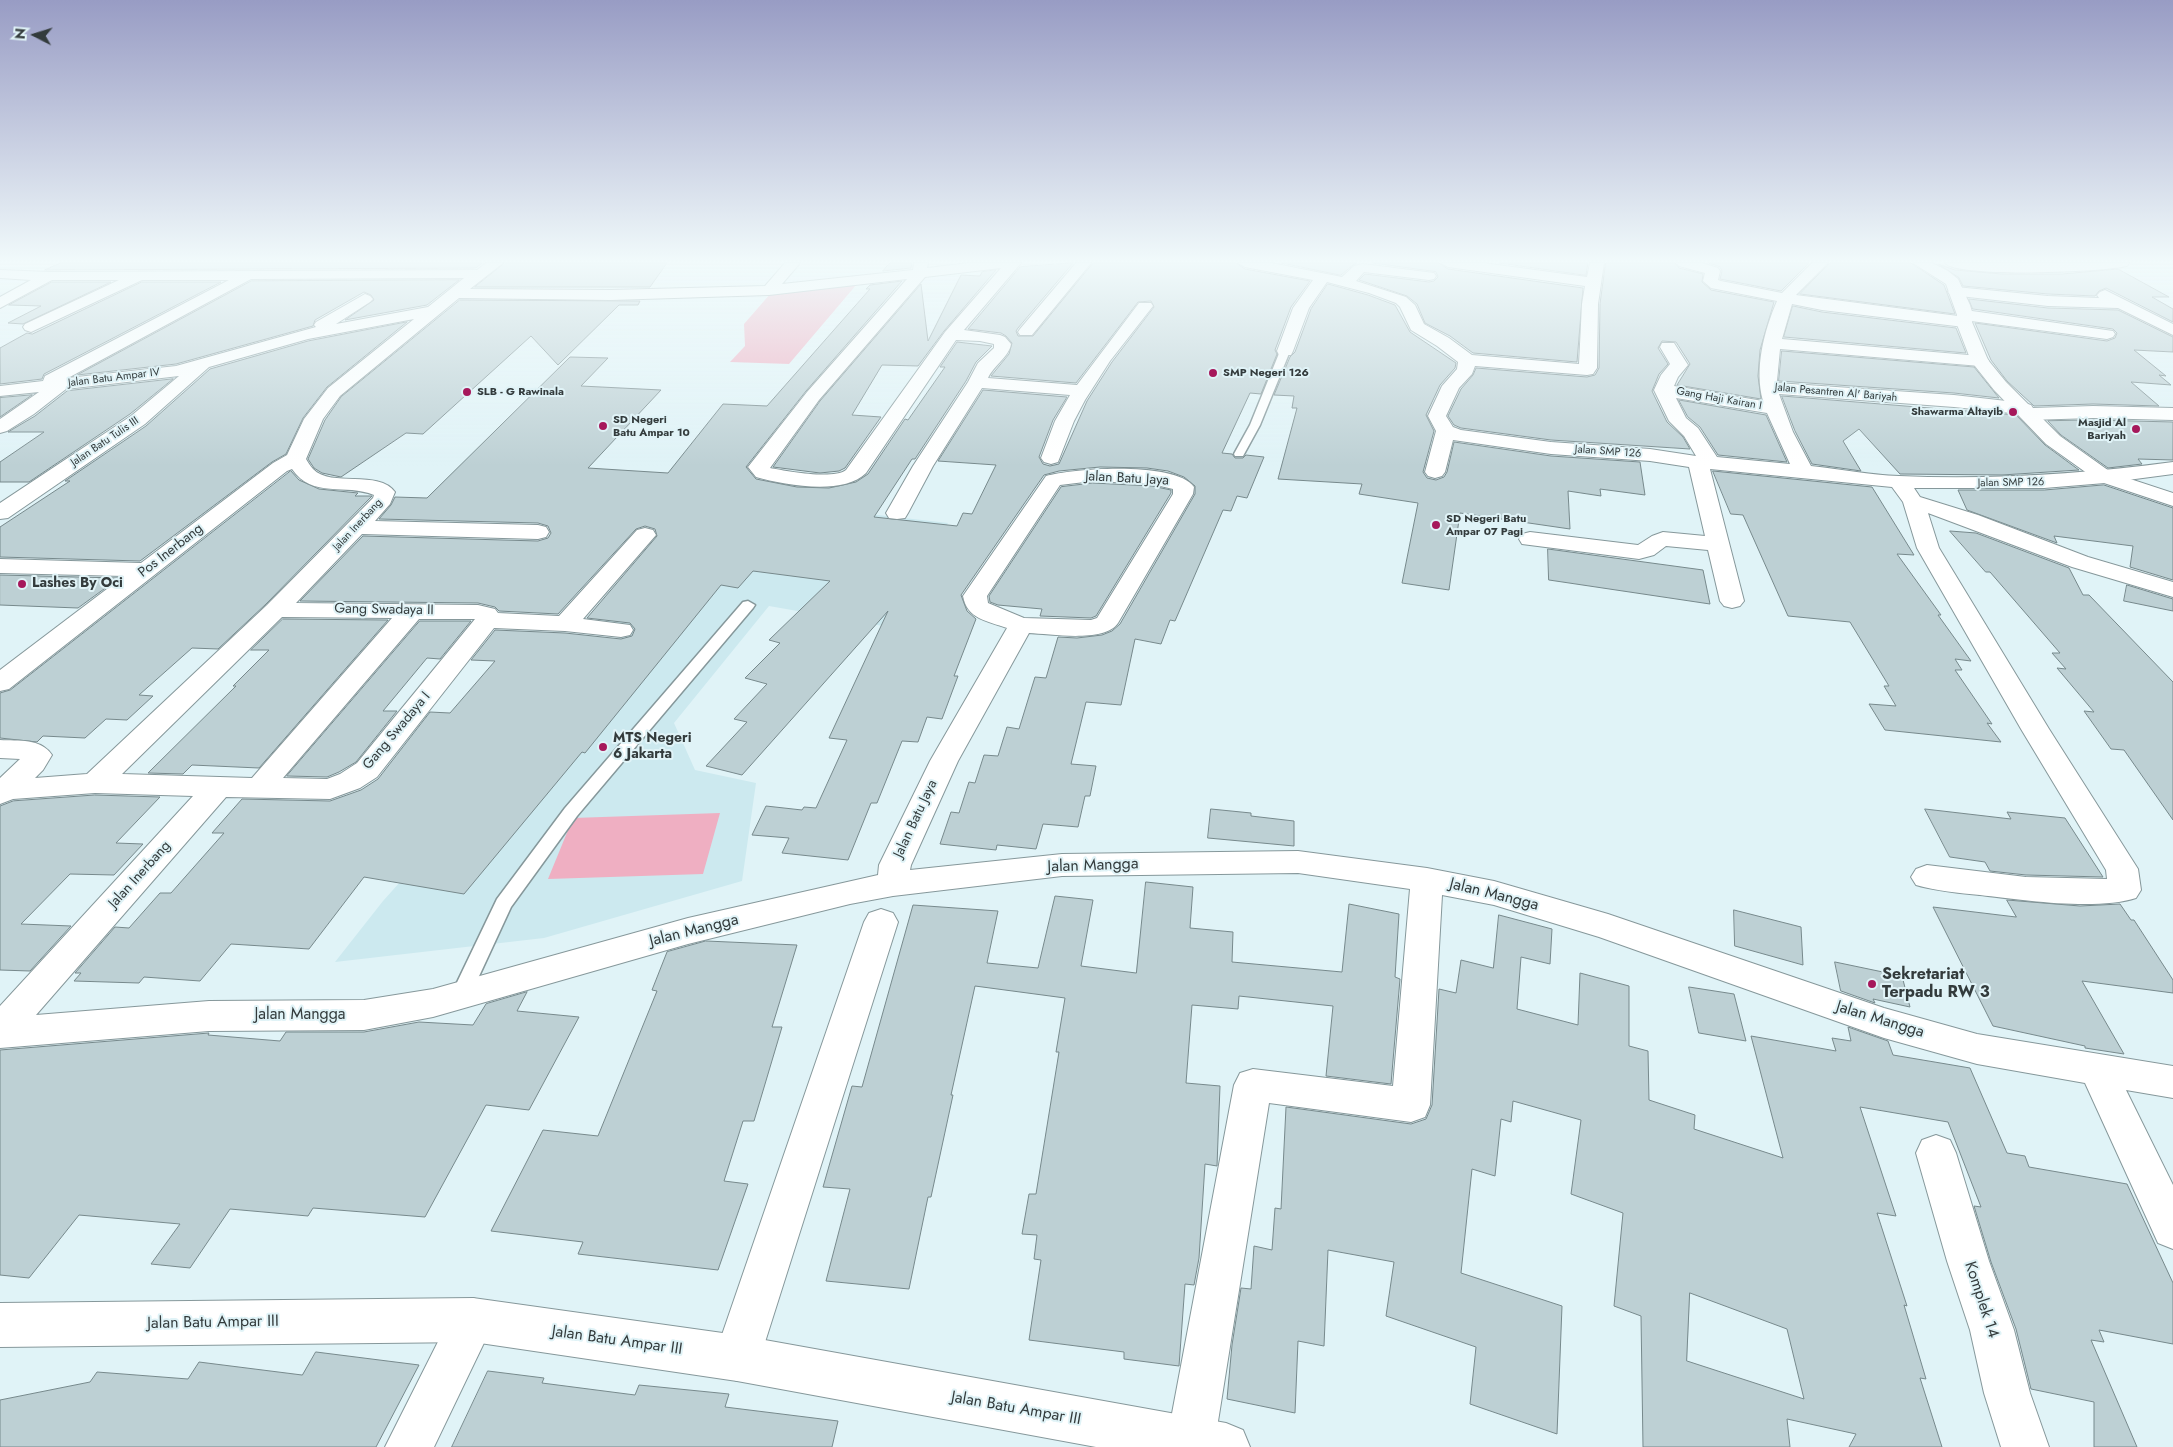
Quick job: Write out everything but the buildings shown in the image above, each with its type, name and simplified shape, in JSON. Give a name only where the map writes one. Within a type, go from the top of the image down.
[{"type":"street","points":[[34,388],[143,331]]},
{"type":"street","points":[[306,334],[312,331]]},
{"type":"street","name":"Jalan Batu Ampar IV","points":[[0,391],[177,371],[306,334],[325,331]]},
{"type":"street","points":[[296,459],[321,406],[341,386],[409,331]]},
{"type":"street","points":[[868,331],[813,396],[758,467],[763,473],[798,478],[833,480],[849,478],[859,469],[956,331]]},
{"type":"street","points":[[1050,458],[1056,437],[1082,391],[1124,331]]},
{"type":"street","points":[[1285,351],[1293,331]]},
{"type":"street","points":[[1423,331],[1443,342],[1467,360],[1582,370],[1588,368],[1589,331]]},
{"type":"street","points":[[1776,331],[1772,342],[1769,388],[1788,443],[1804,472]]},
{"type":"street","points":[[1969,331],[1980,361],[2000,386],[2053,440],[2105,477],[2173,500]]},
{"type":"street","points":[[2076,331],[2107,334]]},
{"type":"street","points":[[897,513],[923,466],[977,382],[984,367],[1002,349],[1002,342],[992,338],[952,335]]},
{"type":"street","points":[[1772,342],[1980,361]]},
{"type":"street","name":"Gang Haji Kairan I","points":[[1663,390],[1670,375],[1679,365],[1668,347]]},
{"type":"street","points":[[1435,472],[1446,431],[1438,416],[1451,386],[1466,370],[1467,360]]},
{"type":"street","name":"Jalan Batu Tulis III","points":[[0,513],[138,420],[204,364]]},
{"type":"street","points":[[977,382],[1082,391]]},
{"type":"street","points":[[0,427],[27,410],[60,385]]},
{"type":"street","name":"Jalan Pesantren Al' Bariyah","points":[[1769,388],[1954,401],[2026,412],[2173,414]]},
{"type":"street","name":"Gang Haji Kairan I","points":[[1663,390],[1775,409]]},
{"type":"street","name":"Gang Haji Kairan I","points":[[1663,390],[1678,421],[1691,432],[1704,462],[1718,544],[1732,601]]},
{"type":"street","name":"Jalan SMP 126","points":[[1446,431],[1458,435],[1551,448],[1650,455],[1804,472],[1905,492],[2105,477],[2173,468]]},
{"type":"street","name":"Jalan Inerbang","points":[[95,783],[276,610],[383,500],[385,492],[376,487],[323,481],[307,475],[296,459]]},
{"type":"street","name":"Pos Inerbang","points":[[0,683],[280,467],[296,459]]},
{"type":"street","name":"Jalan Batu Jaya","points":[[1085,475],[1138,477],[1166,479],[1184,487],[1182,494],[1106,623],[1094,628],[1021,625],[986,612],[977,606],[975,596],[1053,480],[1085,475]]},
{"type":"street","points":[[1905,492],[1970,520],[2080,562],[2173,590]]},
{"type":"street","points":[[1905,492],[1928,548],[2035,729],[2122,869],[2125,890],[2098,892],[2010,887],[1927,878]]},
{"type":"street","points":[[356,528],[538,532]]},
{"type":"street","points":[[565,624],[645,535]]},
{"type":"street","points":[[1530,539],[1639,552],[1646,551],[1657,540],[1663,539],[1718,544]]},
{"type":"street","points":[[0,566],[146,570]]},
{"type":"street","name":"Gang Swadaya II","points":[[276,610],[478,612],[486,614],[487,620]]},
{"type":"street","points":[[259,788],[413,610]]},
{"type":"street","points":[[487,620],[565,624],[621,630]]},
{"type":"street","name":"Gang Swadaya I","points":[[218,787],[330,789],[350,782],[367,770],[487,620]]},
{"type":"street","name":"Jalan Batu Jaya","points":[[737,1358],[887,903],[895,865],[944,761],[1021,625]]},
{"type":"street","points":[[0,749],[31,751],[38,754],[33,762],[2,792]]},
{"type":"street","points":[[2,792],[95,783],[218,787]]},
{"type":"street","name":"Jalan Inerbang","points":[[0,1032],[218,787]]},
{"type":"street","name":"Jalan Mangga","points":[[0,1032],[209,1016],[364,1015],[433,1003],[688,931],[887,903],[1062,865],[1298,862],[1428,880],[1494,893],[1608,927],[1884,1023],[1978,1048],[2173,1082]]},
{"type":"street","points":[[1209,1444],[1253,1085],[1411,1105],[1428,880]]},
{"type":"street","points":[[2097,1069],[2173,1229]]},
{"type":"street","name":"Komplek 14","points":[[1936,1152],[1968,1261],[1992,1330],[2007,1393],[2025,1447]]},
{"type":"street","points":[[409,1447],[473,1320]]},
{"type":"street","name":"Jalan Batu Ampar III","points":[[0,1325],[473,1320],[737,1358],[1209,1444]]},
{"type":"lane","points":[[1239,454],[1256,425],[1285,351]]},
{"type":"lane","points":[[461,994],[503,904],[570,812],[748,605]]},
{"type":"shaded area","points":[[744,331],[817,331],[789,364],[730,362],[745,346]]},
{"type":"shaded area","name":"MTS Negeri 6 Jakarta","points":[[869,514],[948,523],[883,626],[769,606],[674,723],[695,770],[756,783],[742,881],[544,938],[335,962],[383,901],[629,627],[593,622],[672,537]]},
{"type":"shaded area","points":[[720,813],[703,874],[548,879],[573,818]]},
{"type":"place","name":"SMP Negeri 126","points":[[1213,373]]},
{"type":"place","name":"SLB - G Rawinala","points":[[467,392]]},
{"type":"place","name":"Shawarma Altayib","points":[[2013,412]]},
{"type":"place","name":"SD Negeri Batu Ampar 10","points":[[603,426]]},
{"type":"place","name":"Masjid Al Bariyah","points":[[2136,429]]},
{"type":"place","name":"SD Negeri Batu Ampar 07 Pagi","points":[[1436,525]]},
{"type":"place","name":"Lashes By Oci","points":[[22,584]]},
{"type":"place","name":"MTS Negeri 6 Jakarta","points":[[603,747]]},
{"type":"place","name":"Sekretariat Terpadu RW 3","points":[[1872,984]]}]
